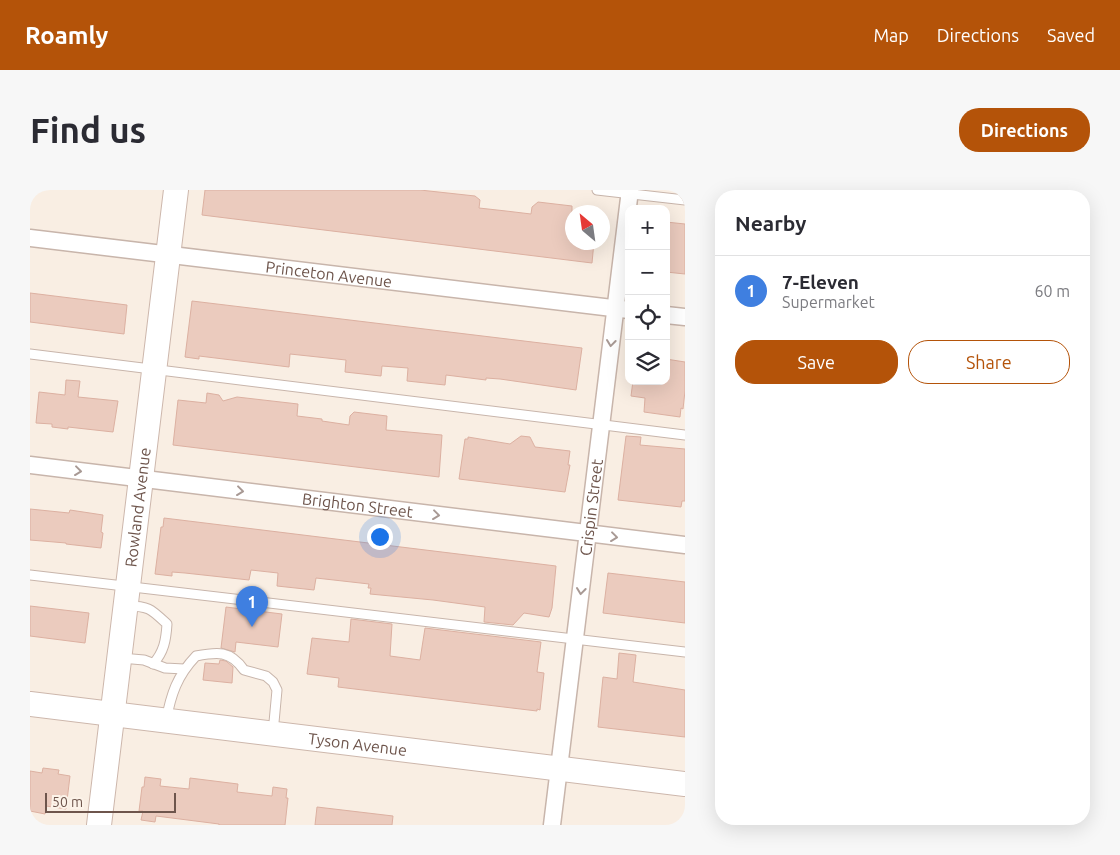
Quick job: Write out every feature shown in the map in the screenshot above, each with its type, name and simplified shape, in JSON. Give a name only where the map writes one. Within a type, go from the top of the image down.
[{"type":"street","name":"Rowland Avenue","points":[[99,825],[176,190]]},
{"type":"street","name":"Crispin Street","points":[[552,825],[601,424],[622,310],[629,192]]},
{"type":"street","name":"Princeton Avenue","points":[[30,238],[622,310]]},
{"type":"street","points":[[670,315],[685,317]]},
{"type":"street","name":"Brighton Street","points":[[30,465],[685,546]]},
{"type":"street","name":"Tyson Avenue","points":[[30,704],[685,784]]},
{"type":"lane","points":[[597,190],[629,192],[685,200]]},
{"type":"lane","points":[[30,354],[685,435]]},
{"type":"lane","points":[[30,575],[126,596],[575,639],[685,652]]},
{"type":"lane","points":[[126,596],[141,606],[152,610],[167,624],[164,647],[160,656],[153,664]]},
{"type":"lane","points":[[166,721],[175,687],[184,668],[196,656],[222,653],[238,661],[244,670],[266,676],[273,682],[277,690],[273,734]]},
{"type":"lane","points":[[119,658],[144,660],[166,668],[184,668]]},
{"type":"building","points":[[205,190],[420,190],[475,196],[480,200],[479,208],[531,214],[532,207],[538,202],[565,205],[565,250],[593,250],[592,263],[202,215]]},
{"type":"building","points":[[670,222],[685,224],[685,274],[670,272]]},
{"type":"building","points":[[30,293],[127,305],[124,334],[30,322]]},
{"type":"building","points":[[192,301],[582,348],[576,390],[500,379],[486,378],[486,380],[446,375],[445,385],[407,381],[408,368],[382,366],[381,376],[345,372],[346,360],[290,354],[289,367],[199,356],[199,359],[185,357]]},
{"type":"building","points":[[670,360],[685,362],[685,391],[680,417],[644,412],[645,398],[631,396],[632,385],[670,385]]},
{"type":"building","points":[[66,380],[80,381],[78,397],[118,401],[113,432],[68,427],[68,429],[52,427],[52,424],[36,423],[39,392],[65,395]]},
{"type":"building","points":[[207,393],[219,395],[223,401],[237,397],[298,404],[297,416],[349,425],[350,416],[354,412],[387,416],[386,430],[442,435],[439,477],[173,445],[178,400],[206,403]]},
{"type":"building","points":[[521,436],[530,437],[535,447],[570,451],[568,465],[570,465],[565,492],[459,479],[465,439],[468,439],[468,437],[510,444]]},
{"type":"building","points":[[626,436],[641,437],[640,445],[685,449],[685,501],[682,501],[681,507],[618,500]]},
{"type":"building","points":[[30,509],[69,513],[70,510],[103,515],[101,548],[30,540]]},
{"type":"building","points":[[164,518],[556,566],[552,608],[549,617],[524,613],[513,625],[484,622],[485,607],[370,594],[371,588],[368,588],[369,584],[316,578],[314,590],[277,586],[278,573],[251,570],[249,580],[172,572],[172,576],[155,574],[161,527],[163,527]]},
{"type":"building","points":[[608,573],[685,582],[685,623],[603,613]]},
{"type":"building","points":[[30,606],[89,613],[85,643],[30,636]]},
{"type":"building","points":[[226,607],[282,614],[278,647],[236,642],[235,652],[221,648]]},
{"type":"building","points":[[351,619],[392,624],[390,656],[420,660],[425,628],[541,642],[537,672],[544,673],[540,710],[338,687],[339,678],[307,674],[312,638],[349,642]]},
{"type":"building","points":[[619,653],[636,655],[633,682],[685,690],[685,737],[598,727],[603,677],[617,679]]},
{"type":"building","points":[[220,660],[226,661],[233,667],[232,683],[203,680],[205,663],[219,664]]},
{"type":"building","points":[[43,768],[59,770],[58,774],[70,776],[66,809],[46,806],[45,814],[30,811],[30,771],[42,773]]},
{"type":"building","points":[[145,777],[161,779],[160,786],[189,789],[190,778],[238,784],[237,792],[272,796],[273,787],[287,789],[285,825],[219,825],[156,816],[155,822],[141,820],[143,811],[139,811]]},
{"type":"building","points":[[317,807],[393,816],[392,825],[315,825]]},
{"type":"place","name":"7-Eleven","points":[[252,627]]}]
